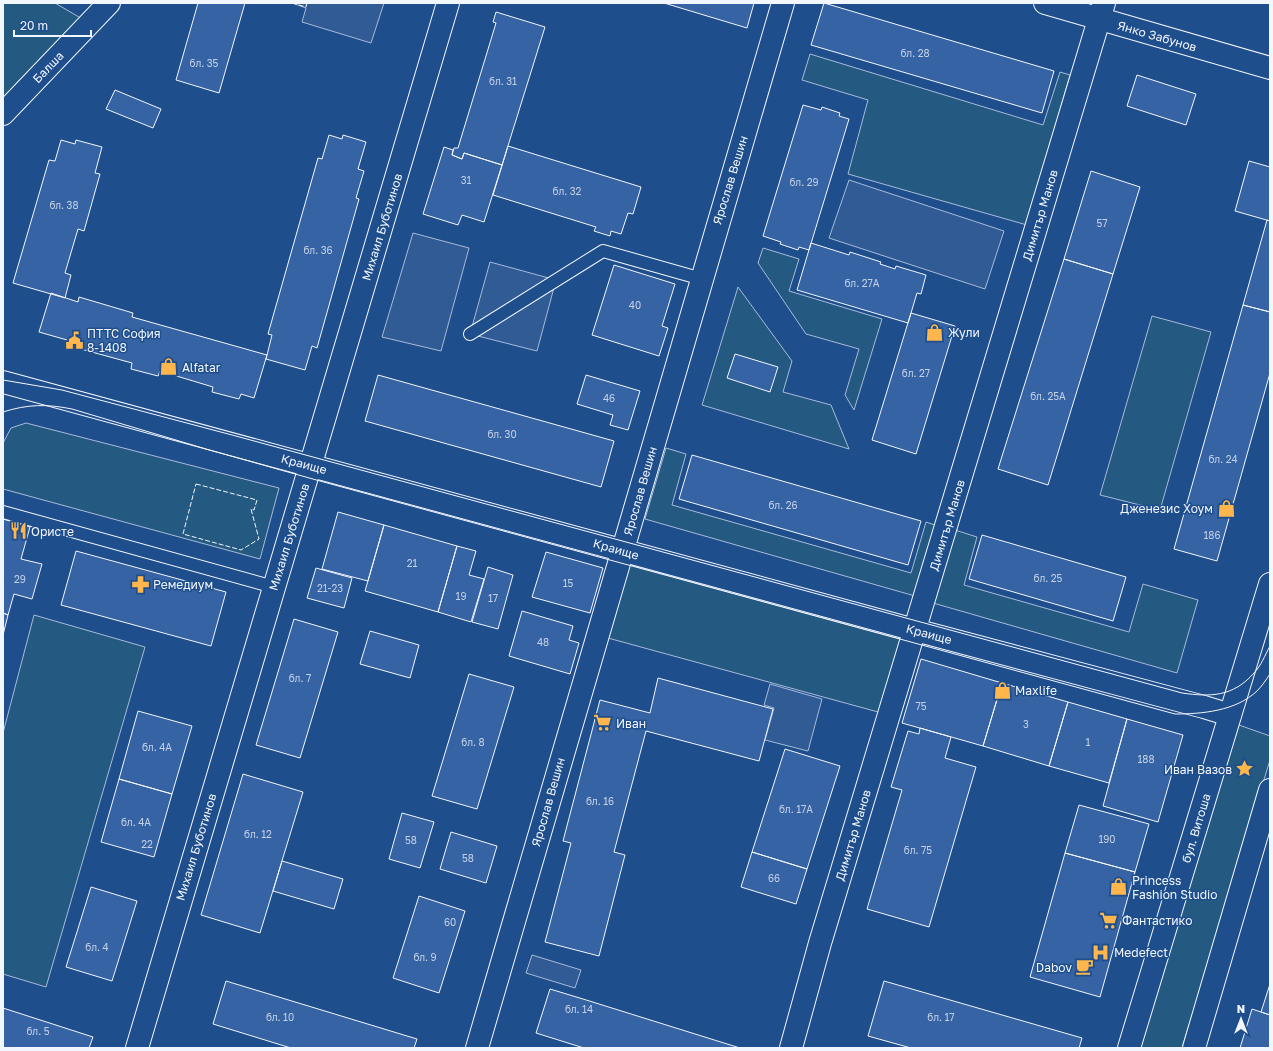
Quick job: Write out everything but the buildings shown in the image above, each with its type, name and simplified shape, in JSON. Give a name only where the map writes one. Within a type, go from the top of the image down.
[{"type":"street","name":"Балша","points":[[3,114],[109,3]]},
{"type":"street","name":"Михаил Буботинов","points":[[136,1048],[448,3]]},
{"type":"street","name":"Ярослав Вешин","points":[[476,1048],[782,3]]},
{"type":"street","name":"Янко Забунов","points":[[1045,3],[1102,11],[1270,68]]},
{"type":"street","name":"Димитър Манов","points":[[791,1048],[820,943],[1102,11]]},
{"type":"street","name":"Краище","points":[[4,387],[311,466],[1230,715]]},
{"type":"street","name":"бул. Витоша","points":[[1129,1048],[1270,584]]},
{"type":"street","points":[[1194,1048],[1266,822],[1270,790]]},
{"type":"lane","points":[[470,334],[603,251],[702,279]]},
{"type":"lane","points":[[3,512],[274,587]]},
{"type":"shaded area","points":[[3,3],[55,3],[84,20],[3,108]]},
{"type":"shaded area","points":[[292,3],[384,3],[371,43],[302,22],[306,8]]},
{"type":"shaded area","points":[[810,54],[1043,125],[1060,72],[1070,75],[1027,225],[848,174],[868,100],[802,80]]},
{"type":"shaded area","points":[[849,180],[1004,231],[985,289],[829,238]]},
{"type":"shaded area","points":[[413,233],[469,248],[441,351],[382,337]]},
{"type":"shaded area","points":[[763,248],[799,259],[789,291],[882,319],[854,410],[845,395],[859,349],[806,334],[758,263]]},
{"type":"shaded area","points":[[490,262],[556,280],[537,351],[470,334]]},
{"type":"shaded area","points":[[738,287],[792,361],[783,392],[831,405],[849,449],[702,405]]},
{"type":"shaded area","points":[[1152,316],[1211,332],[1160,510],[1100,495]]},
{"type":"shaded area","points":[[26,423],[279,488],[260,559],[3,489],[3,443],[11,428]]},
{"type":"shaded area","points":[[666,448],[686,454],[672,505],[911,573],[926,522],[935,525],[915,596],[645,519]]},
{"type":"shaded area","points":[[955,530],[977,537],[964,585],[1129,632],[1143,584],[1198,600],[1177,673],[933,603]]},
{"type":"shaded area","points":[[627,564],[911,642],[889,715],[597,635]]},
{"type":"shaded area","points":[[34,615],[145,647],[46,987],[3,974],[3,733]]},
{"type":"shaded area","points":[[770,684],[822,699],[808,751],[765,740],[774,708],[764,705]]},
{"type":"shaded area","points":[[1239,725],[1270,736],[1270,760],[1182,1048],[1138,1048]]},
{"type":"shaded area","points":[[532,955],[581,970],[575,988],[526,973]]},
{"type":"tram line","points":[[3,380],[62,390],[232,435],[1182,693],[1212,695],[1221,694],[1238,687],[1246,681],[1261,664],[1270,646]]},
{"type":"tram line","points":[[3,412],[29,406],[54,406],[72,409],[320,481],[1175,714],[1207,712],[1239,703],[1249,698],[1257,691],[1270,674]]},
{"type":"fence","points":[[292,3],[306,7],[307,3]]},
{"type":"fence","points":[[196,484],[257,500],[254,510],[251,509],[259,539],[241,550],[183,534],[196,484]]},
{"type":"place","name":"Жули","points":[[935,332]]},
{"type":"place","name":"ПТТС София 8-1408","points":[[74,340]]},
{"type":"place","name":"Alfatar","points":[[169,367]]},
{"type":"place","name":"Дженезис Хоум","points":[[1226,508]]},
{"type":"place","name":"Ористе","points":[[18,531]]},
{"type":"place","name":"Ремедиум","points":[[140,584]]},
{"type":"place","name":"Maxlife","points":[[1002,690]]},
{"type":"place","name":"Иван","points":[[603,723]]},
{"type":"place","name":"Иван Вазов","points":[[1245,769]]},
{"type":"place","name":"Princess Fashion Studio","points":[[1119,887]]},
{"type":"place","name":"Фантастико","points":[[1109,920]]},
{"type":"place","name":"Medefect","points":[[1101,952]]},
{"type":"place","name":"Dabov","points":[[1085,967]]}]
